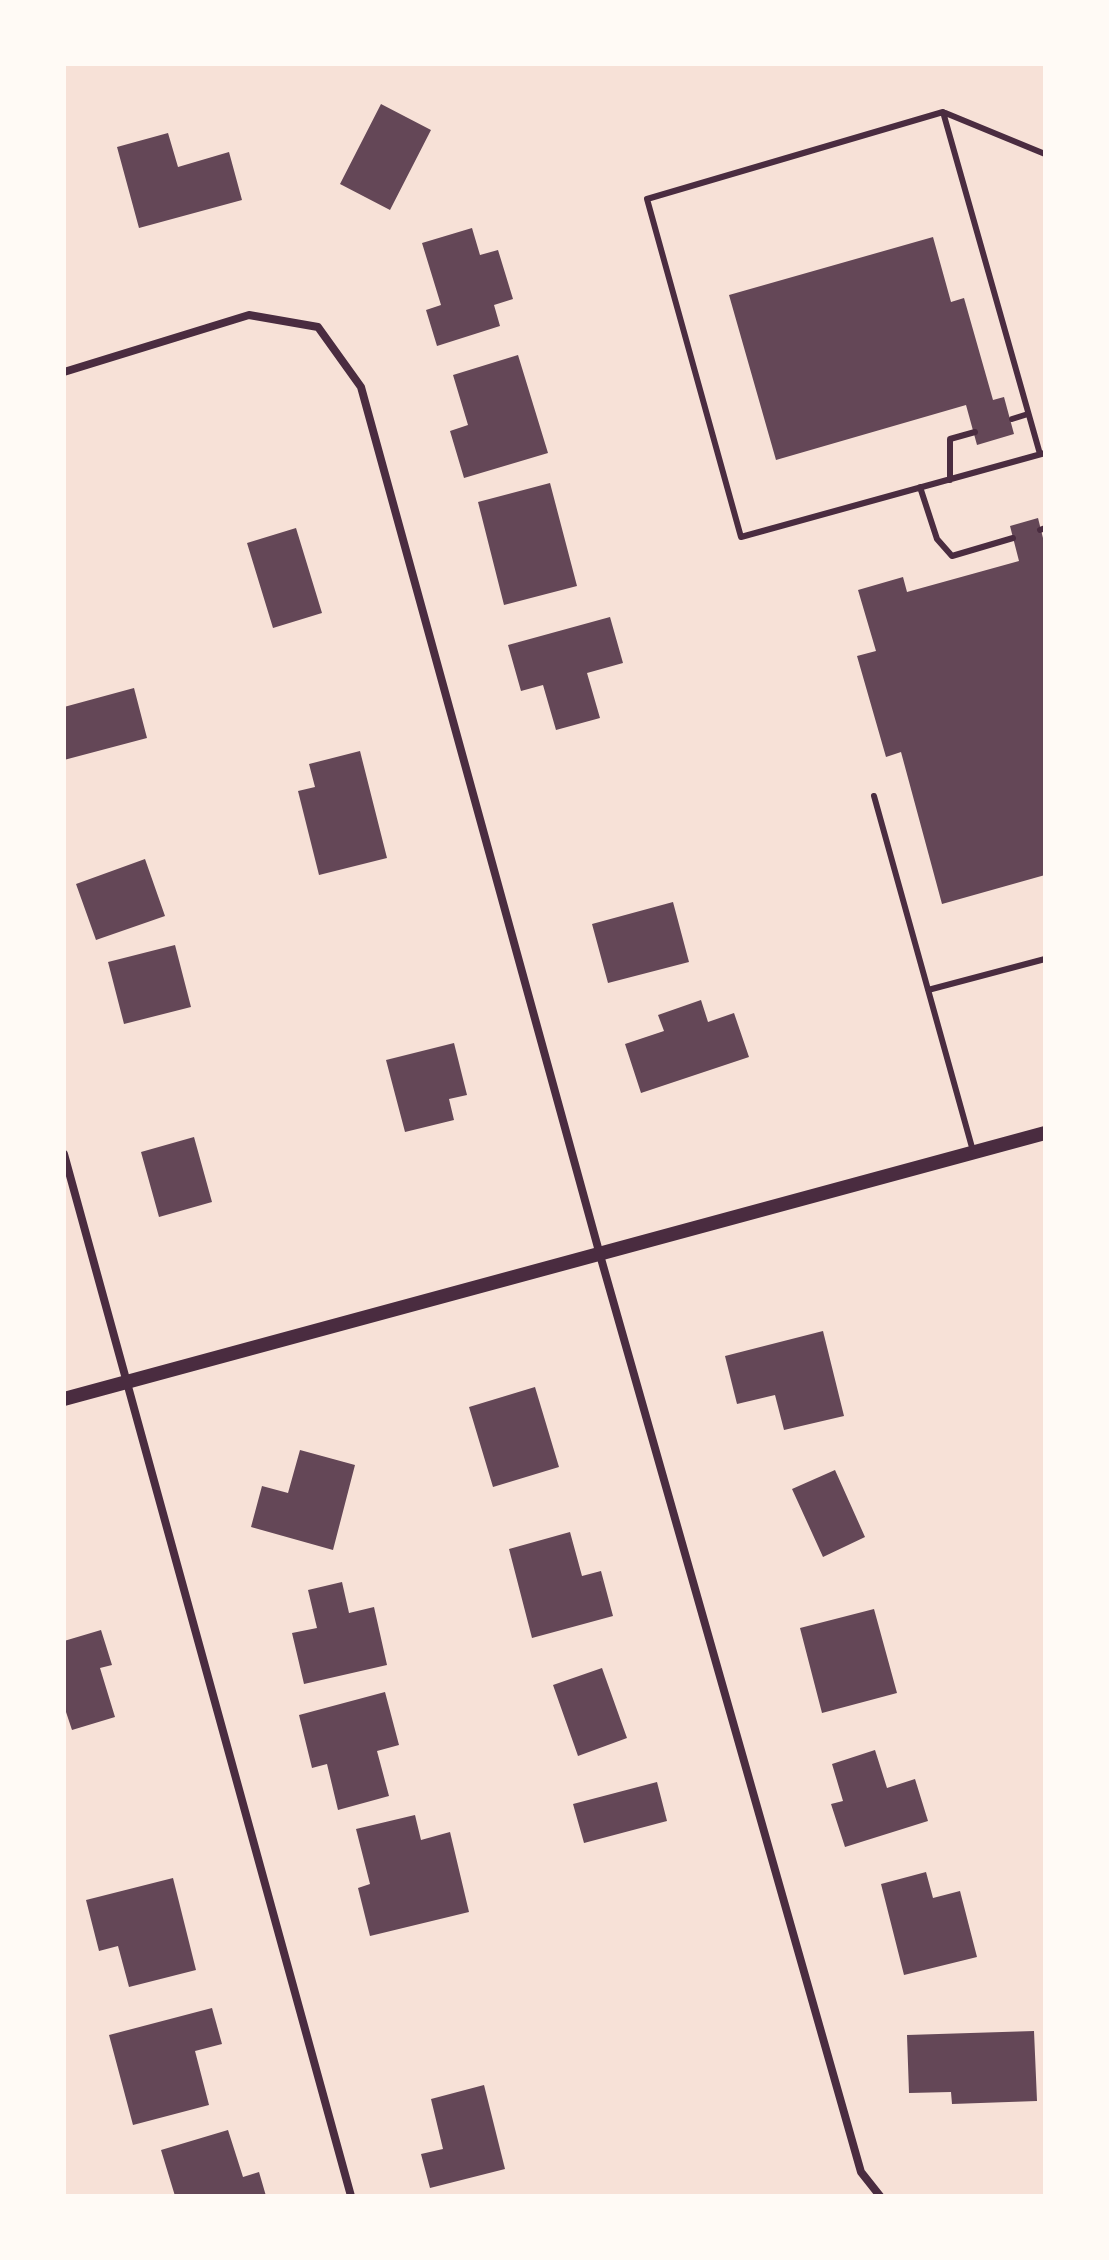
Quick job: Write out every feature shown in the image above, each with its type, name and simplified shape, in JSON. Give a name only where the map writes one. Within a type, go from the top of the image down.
[{"type":"street","points":[[64,372],[249,315],[318,327],[361,387],[600,1255],[861,2172],[880,2196]]},
{"type":"street","points":[[64,1399],[1045,1133]]},
{"type":"street","points":[[64,1154],[351,2196]]},
{"type":"lane","points":[[943,112],[1042,454],[741,537],[647,199],[943,112],[1045,154]]},
{"type":"lane","points":[[1012,419],[1028,414]]},
{"type":"lane","points":[[950,480],[950,439],[975,432]]},
{"type":"lane","points":[[920,487],[937,539],[952,556],[1013,538]]},
{"type":"lane","points":[[874,796],[974,1153]]},
{"type":"lane","points":[[928,990],[1045,959]]},
{"type":"building","points":[[381,104],[431,130],[390,210],[340,184]]},
{"type":"building","points":[[168,133],[178,167],[229,152],[242,200],[139,228],[117,147]]},
{"type":"building","points":[[472,228],[480,255],[498,250],[513,299],[494,305],[500,326],[437,346],[426,310],[441,305],[422,243]]},
{"type":"building","points":[[933,237],[951,302],[964,298],[993,400],[1004,397],[1014,434],[977,445],[966,405],[776,460],[729,295]]},
{"type":"building","points":[[518,355],[548,453],[464,478],[450,431],[468,425],[453,375]]},
{"type":"building","points":[[550,483],[577,586],[504,605],[478,502]]},
{"type":"building","points":[[1038,518],[1045,546],[1045,875],[942,904],[901,752],[886,757],[857,656],[876,651],[858,590],[903,577],[907,592],[1019,561],[1010,526]]},
{"type":"building","points":[[296,528],[322,613],[273,628],[247,543]]},
{"type":"building","points":[[610,617],[623,663],[587,673],[600,718],[556,730],[543,685],[521,691],[508,645]]},
{"type":"building","points":[[134,688],[147,738],[64,760],[64,707]]},
{"type":"building","points":[[360,751],[387,858],[319,875],[298,791],[315,787],[309,764]]},
{"type":"building","points":[[145,859],[165,916],[96,940],[76,884]]},
{"type":"building","points":[[673,902],[689,962],[608,983],[592,924]]},
{"type":"building","points":[[175,945],[191,1007],[124,1024],[108,962]]},
{"type":"building","points":[[701,1000],[708,1022],[734,1013],[749,1057],[641,1093],[625,1044],[664,1031],[658,1015]]},
{"type":"building","points":[[454,1043],[467,1095],[449,1099],[454,1120],[405,1132],[386,1060]]},
{"type":"building","points":[[194,1137],[212,1202],[159,1217],[141,1152]]},
{"type":"building","points":[[823,1331],[844,1416],[784,1430],[775,1395],[737,1404],[725,1356]]},
{"type":"building","points":[[535,1387],[559,1467],[493,1487],[469,1407]]},
{"type":"building","points":[[300,1450],[355,1465],[333,1550],[251,1527],[262,1486],[288,1493]]},
{"type":"building","points":[[835,1470],[865,1537],[823,1557],[792,1489]]},
{"type":"building","points":[[570,1532],[582,1576],[601,1571],[613,1616],[532,1638],[509,1549]]},
{"type":"building","points":[[342,1582],[349,1613],[374,1607],[387,1665],[304,1684],[292,1633],[317,1628],[308,1590]]},
{"type":"building","points":[[874,1609],[897,1693],[822,1713],[800,1628]]},
{"type":"building","points":[[101,1630],[112,1665],[100,1668],[115,1717],[72,1730],[64,1713],[64,1641]]},
{"type":"building","points":[[602,1668],[627,1738],[578,1756],[553,1685]]},
{"type":"building","points":[[385,1692],[399,1745],[377,1751],[389,1796],[338,1810],[327,1764],[312,1768],[299,1715]]},
{"type":"building","points":[[875,1750],[887,1788],[915,1779],[928,1821],[845,1847],[831,1804],[843,1801],[832,1764]]},
{"type":"building","points":[[657,1782],[667,1821],[584,1843],[573,1804]]},
{"type":"building","points":[[415,1815],[421,1840],[450,1832],[469,1912],[370,1936],[358,1888],[370,1884],[356,1829]]},
{"type":"building","points":[[926,1872],[933,1898],[960,1891],[977,1957],[904,1975],[881,1884]]},
{"type":"building","points":[[173,1878],[196,1970],[129,1987],[118,1946],[99,1951],[86,1900]]},
{"type":"building","points":[[212,2008],[222,2044],[195,2051],[209,2105],[133,2125],[109,2035]]},
{"type":"building","points":[[1034,2031],[1037,2101],[952,2104],[951,2092],[909,2093],[907,2035]]},
{"type":"building","points":[[484,2085],[505,2169],[430,2188],[421,2154],[443,2149],[431,2099]]},
{"type":"building","points":[[228,2130],[243,2177],[259,2172],[266,2196],[175,2196],[161,2150]]}]
